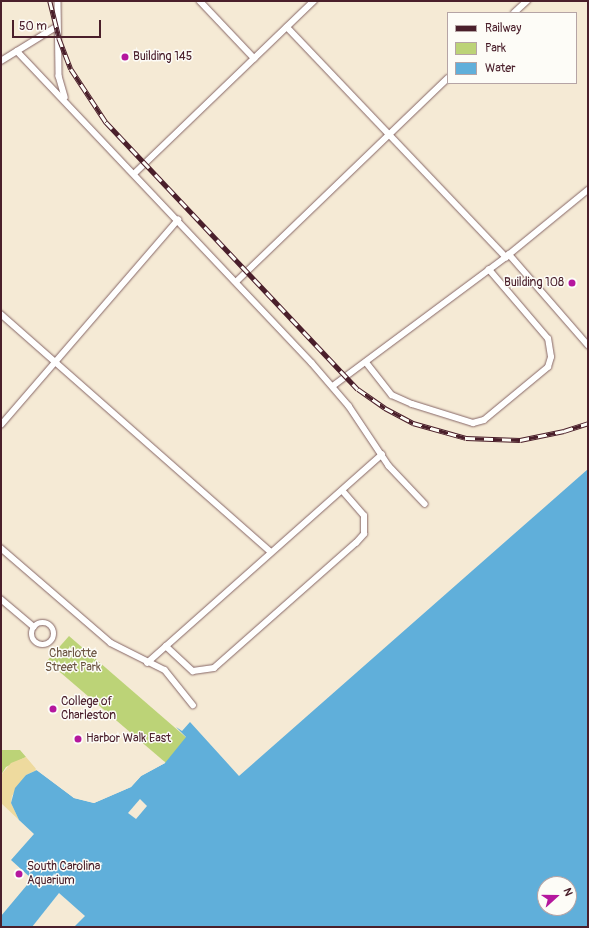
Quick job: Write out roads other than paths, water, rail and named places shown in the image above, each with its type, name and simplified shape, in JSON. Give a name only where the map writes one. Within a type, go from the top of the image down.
[{"type":"lane","points":[[58,1],[56,27],[60,86],[71,106]]},
{"type":"lane","points":[[200,1],[254,58]]},
{"type":"lane","points":[[134,174],[314,1]]},
{"type":"lane","points":[[515,12],[526,1]]},
{"type":"lane","points":[[1,61],[56,27]]},
{"type":"lane","points":[[287,27],[508,256],[588,344]]},
{"type":"lane","points":[[17,51],[71,106],[333,386],[382,454],[425,504]]},
{"type":"lane","points":[[236,282],[447,79]]},
{"type":"lane","points":[[333,386],[508,256],[588,190]]},
{"type":"lane","points":[[1,425],[178,220]]},
{"type":"lane","points":[[366,362],[392,395],[412,404],[473,423],[484,420],[548,367],[551,357],[548,339],[489,270]]},
{"type":"lane","points":[[1,314],[271,552]]},
{"type":"lane","points":[[147,663],[382,454]]},
{"type":"lane","points":[[166,646],[193,671],[214,668],[356,543],[364,534],[364,516],[342,491]]},
{"type":"lane","points":[[1,548],[111,643],[147,663],[165,670],[193,705]]},
{"type":"lane","points":[[1,599],[34,627]]},
{"type":"water","points":[[588,469],[588,927],[1,927],[1,916],[32,879],[11,860],[34,834],[19,820],[11,803],[15,788],[26,775],[37,770],[74,798],[94,803],[131,787],[141,776],[165,763],[186,737],[176,727],[182,731],[190,722],[239,776]]},
{"type":"railway","points":[[50,1],[59,38],[71,69],[106,122],[358,389],[385,408],[413,423],[466,438],[520,440],[564,431],[588,423]]},
{"type":"place","name":"Building 145","points":[[125,57]]},
{"type":"place","name":"Building 108","points":[[572,283]]},
{"type":"place","name":"College of Charleston","points":[[53,709]]},
{"type":"place","name":"Harbor Walk East","points":[[78,739]]},
{"type":"place","name":"South Carolina Aquarium","points":[[19,874]]},
{"type":"park label","name":"Charlotte Street Park","points":[[73,661]]}]
